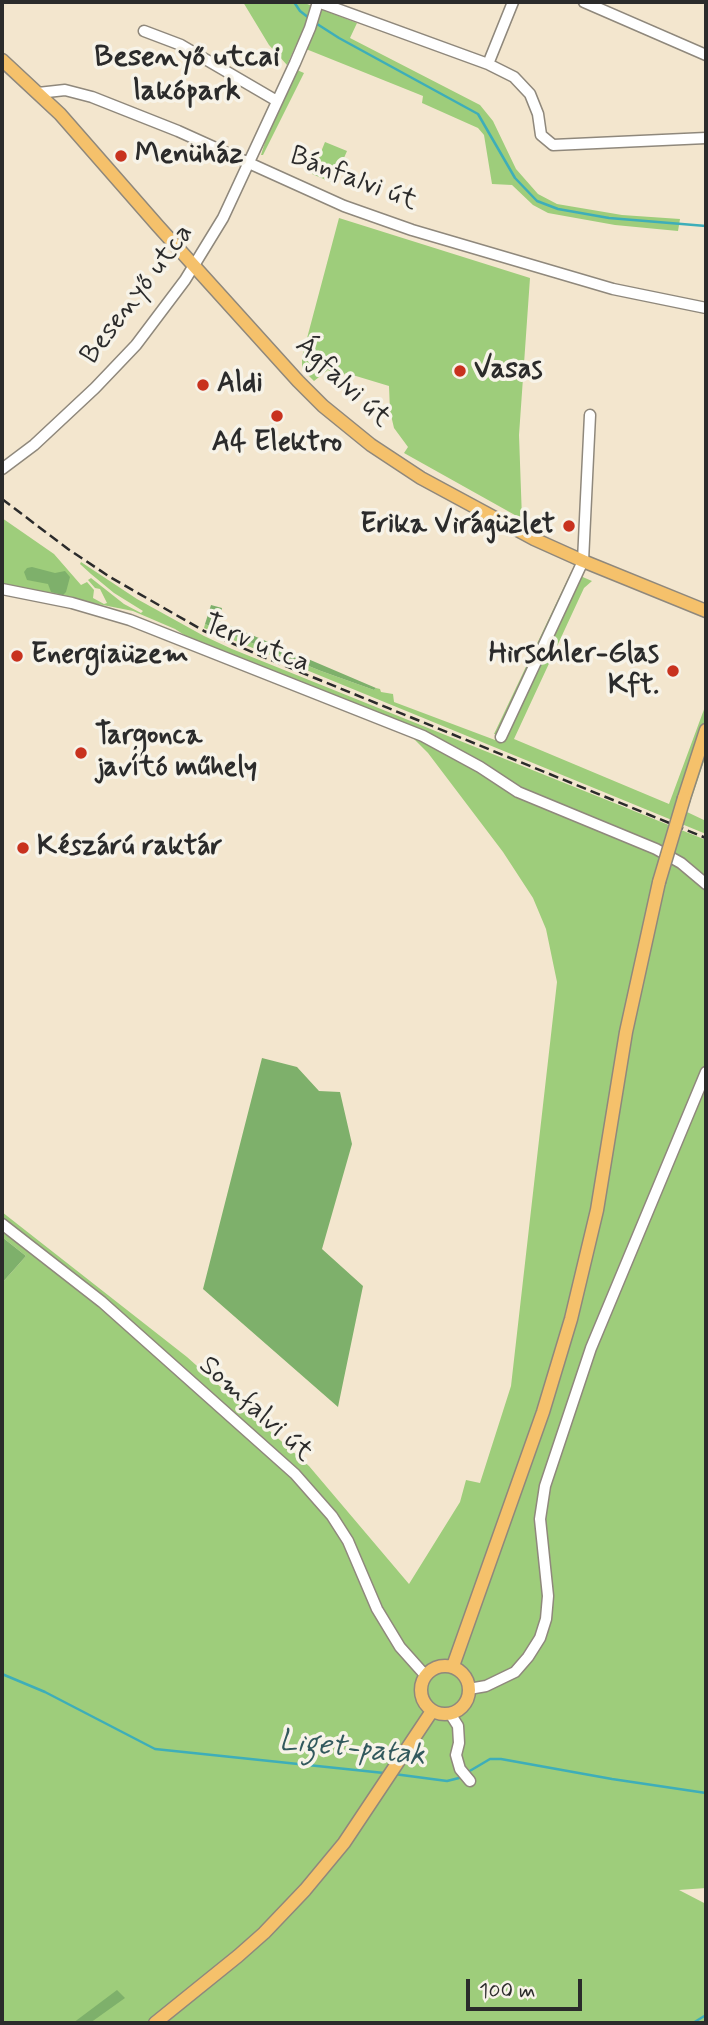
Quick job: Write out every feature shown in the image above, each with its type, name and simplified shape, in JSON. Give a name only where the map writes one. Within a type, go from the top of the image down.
[{"type":"main road","points":[[2,60],[38,93]]},
{"type":"main road","name":"Ágfalvi út","points":[[38,93],[61,114],[194,266],[320,403],[371,445],[456,498],[583,561],[706,612]]},
{"type":"main road","points":[[453,1667],[543,1412],[571,1319],[597,1210],[626,1032],[659,882],[706,730]]},
{"type":"main road","points":[[438,1666],[453,1667],[465,1676],[469,1689],[466,1702],[451,1715],[432,1711],[421,1694],[422,1681],[425,1675],[438,1666]]},
{"type":"main road","points":[[155,2023],[238,1956],[287,1910],[344,1843],[432,1711]]},
{"type":"street","points":[[318,2],[488,64],[514,77],[523,84],[538,114],[541,135],[553,145],[706,138]]},
{"type":"street","name":"Besenyő utca","points":[[2,469],[34,445],[118,365],[194,266],[223,218],[249,163],[310,29],[318,2]]},
{"type":"street","points":[[488,64],[513,2]]},
{"type":"street","points":[[584,2],[706,55]]},
{"type":"street","points":[[144,31],[181,45],[277,101]]},
{"type":"street","name":"Bánfalvi út","points":[[38,93],[75,88],[344,206],[445,240],[624,292],[706,308]]},
{"type":"street","points":[[502,737],[583,561],[590,415]]},
{"type":"street","name":"Terv utca","points":[[2,589],[90,608],[168,634],[422,736],[518,792],[656,849],[681,863],[706,884]]},
{"type":"street","points":[[469,1689],[486,1686],[515,1672],[540,1638],[546,1619],[548,1596],[540,1519],[544,1486],[591,1348],[706,1072]]},
{"type":"street","name":"Somfalvi út","points":[[2,1224],[102,1302],[295,1474],[332,1516],[348,1541],[377,1609],[400,1647],[425,1675]]},
{"type":"street","points":[[451,1715],[458,1726],[459,1743],[456,1755],[466,1777]]},
{"type":"green space","points":[[243,2],[302,2],[357,23],[350,38],[480,105],[493,121],[516,169],[538,194],[557,204],[622,215],[680,219],[678,231],[615,225],[548,213],[533,205],[512,185],[492,184],[484,135],[478,128],[422,103],[423,96],[296,45],[287,65],[269,45]]},
{"type":"green space","points":[[297,70],[304,73],[261,155],[266,139]]},
{"type":"green space","points":[[325,142],[347,151],[333,183],[312,174]]},
{"type":"green space","points":[[339,218],[530,278],[519,435],[522,519],[404,453],[408,447],[394,428],[389,386],[346,373],[339,379],[328,370],[314,381],[302,369],[302,357]]},
{"type":"green space","points":[[2,518],[54,554],[81,585],[87,582],[94,590],[93,598],[104,604],[107,603],[100,589],[95,588],[88,580],[91,578],[124,604],[141,613],[143,611],[114,593],[80,564],[81,562],[137,599],[232,649],[706,840],[706,1888],[679,1890],[706,1904],[706,2023],[2,2023],[2,1283],[26,1256],[2,1237],[2,1212],[187,1357],[309,1466],[409,1584],[460,1502],[466,1480],[480,1483],[511,1386],[557,982],[546,929],[533,898],[503,852],[428,753],[401,726],[192,640],[175,629],[133,611],[2,585]]},
{"type":"green space","points":[[32,567],[55,573],[65,571],[70,577],[66,592],[63,595],[51,592],[48,584],[27,580],[24,572]]},
{"type":"green space","points":[[571,572],[592,581],[584,588],[514,739],[669,804],[706,704],[706,755],[687,812],[706,821],[706,834],[204,628],[205,624],[321,671],[393,694],[394,702],[495,740],[498,735],[494,734]]},
{"type":"green space","points":[[211,605],[222,608],[219,621],[376,688],[374,690],[321,671],[205,624]]},
{"type":"green space","points":[[262,1058],[297,1067],[319,1091],[340,1092],[352,1144],[322,1249],[363,1286],[338,1407],[203,1289]]},
{"type":"green space","points":[[2,1237],[26,1256],[2,1283]]},
{"type":"green space","points":[[117,1990],[125,1998],[90,2023],[73,2023]]},
{"type":"waterway","points":[[294,2],[309,18]]},
{"type":"waterway","points":[[314,22],[478,114],[515,178],[537,201],[558,209],[609,218],[706,226]]},
{"type":"waterway","name":"Liget-patak","points":[[2,1674],[45,1692],[155,1749],[384,1773]]},
{"type":"waterway","name":"Liget-patak","points":[[468,1772],[490,1759],[501,1759],[706,1793]]},
{"type":"waterway","name":"Liget-patak","points":[[394,1774],[447,1781],[463,1777]]},
{"type":"waterway","points":[[693,2023],[706,2015]]},
{"type":"railway","points":[[2,499],[110,577],[204,631],[706,838]]},
{"type":"place","name":"Menüház","points":[[121,156]]},
{"type":"place","name":"Vasas","points":[[460,371]]},
{"type":"place","name":"Aldi","points":[[203,385]]},
{"type":"place","name":"A4 Elektro","points":[[277,416]]},
{"type":"place","name":"Erika Virágüzlet","points":[[569,526]]},
{"type":"place","name":"Energiaüzem","points":[[17,656]]},
{"type":"place","name":"Hirschler-Glas Kft.","points":[[673,671]]},
{"type":"place","name":"Targonca javító műhely","points":[[81,753]]},
{"type":"place","name":"Készárú raktár","points":[[23,848]]},
{"type":"district","name":"Besenyő utcai lakópark","points":[[187,76]]}]
